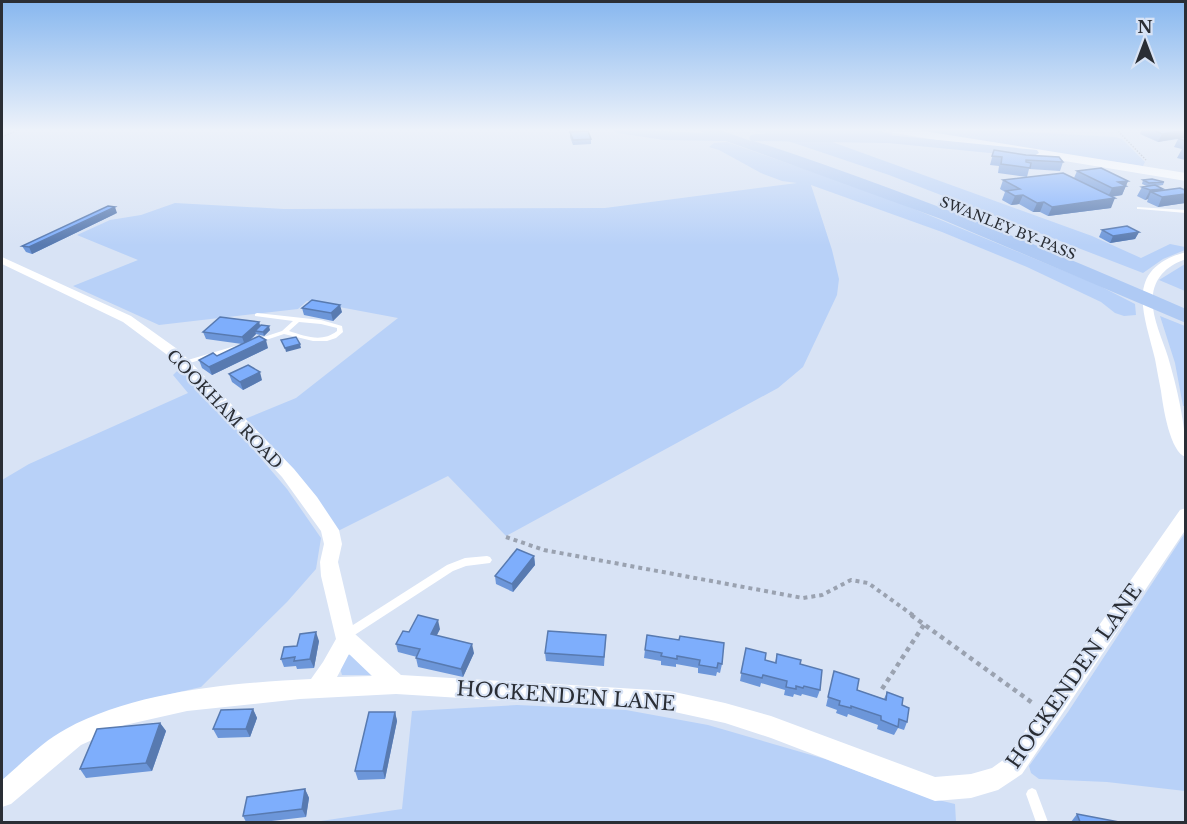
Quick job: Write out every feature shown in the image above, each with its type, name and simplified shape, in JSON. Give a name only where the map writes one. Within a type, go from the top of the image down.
[{"type":"highway","name":"SWANLEY BY-PASS","points":[[817,167],[1129,285]]},
{"type":"highway","name":"SWANLEY BY-PASS","points":[[850,167],[882,178],[1129,285]]},
{"type":"highway","points":[[1129,285],[1182,308]]},
{"type":"main road","points":[[1124,167],[1185,177]]},
{"type":"street","points":[[1185,255],[1169,261],[1156,271],[1147,294],[1149,317],[1162,360],[1174,423],[1185,452]]},
{"type":"street","name":"COOKHAM ROAD","points":[[2,260],[127,319],[175,354],[288,473],[311,501],[330,530],[333,544],[329,562],[345,637]]},
{"type":"street","name":"HOCKENDEN LANE","points":[[2,795],[73,737],[122,715],[188,701],[317,688],[396,684],[670,700],[771,727],[935,789],[971,786],[998,778],[1014,766],[1185,514]]},
{"type":"street","points":[[317,688],[332,669],[345,637],[396,684]]},
{"type":"lane","points":[[1139,208],[1185,212]]},
{"type":"lane","points":[[257,315],[291,318],[340,327],[340,332],[332,339],[323,341],[284,332]]},
{"type":"lane","points":[[183,363],[284,332],[298,320]]},
{"type":"lane","points":[[345,637],[450,568],[472,560],[487,560]]},
{"type":"lane","points":[[1032,794],[1042,822]]},
{"type":"path","points":[[506,537],[544,550],[803,598],[822,595],[851,580],[868,583],[1050,716]]},
{"type":"path","points":[[882,689],[925,623]]},
{"type":"shaded area","points":[[751,167],[800,167],[890,199],[1098,285],[1135,304],[1136,315],[1124,316],[1115,313],[1101,302],[1027,267],[942,232],[811,185],[839,279],[837,295],[803,367],[778,388],[506,536],[448,476],[332,534],[240,421],[296,398],[398,318],[307,301],[298,309],[159,325],[73,286],[138,260],[77,235],[110,220],[141,215],[175,203],[284,209],[605,208],[797,183],[782,181]]},
{"type":"shaded area","points":[[867,167],[903,167],[1092,236],[1141,258],[1170,244],[1185,247],[1185,250],[1163,259],[1143,273]]},
{"type":"shaded area","points":[[1185,264],[1185,291],[1159,280]]},
{"type":"shaded area","points":[[1160,316],[1185,326],[1185,406],[1183,406],[1175,363]]},
{"type":"shaded area","points":[[182,366],[287,489],[321,538],[316,569],[287,602],[201,687],[149,699],[72,734],[2,789],[2,480],[29,464],[188,393],[173,375]]},
{"type":"shaded area","points":[[1185,533],[1185,791],[1107,782],[1039,779],[1031,773],[1029,766],[1068,712]]},
{"type":"shaded area","points":[[348,655],[352,655],[374,675],[342,675],[340,668]]},
{"type":"shaded area","points":[[517,705],[626,710],[708,725],[825,759],[926,797],[955,804],[956,822],[314,822],[402,809],[412,711]]},
{"type":"building","points":[[1101,168],[1128,181],[1118,182],[1126,186],[1112,188],[1077,171]]},
{"type":"building","points":[[1063,173],[1115,198],[1052,207],[1044,202],[1037,203],[1023,195],[1015,196],[1006,191],[1020,189],[1003,180]]},
{"type":"building","points":[[1152,179],[1164,182],[1149,183],[1143,180]]},
{"type":"building","points":[[1155,185],[1163,189],[1150,190],[1142,187]]},
{"type":"building","points":[[1180,188],[1185,190],[1185,194],[1162,197],[1151,192]]},
{"type":"building","points":[[108,206],[115,207],[29,247],[22,246]]},
{"type":"building","points":[[1127,226],[1139,232],[1113,236],[1102,230]]},
{"type":"building","points":[[312,300],[340,305],[331,313],[302,308]]},
{"type":"building","points":[[220,317],[259,322],[242,337],[203,332]]},
{"type":"building","points":[[261,325],[269,326],[263,332],[255,331]]},
{"type":"building","points":[[259,336],[266,340],[209,367],[199,360],[213,353],[217,356]]},
{"type":"building","points":[[296,337],[300,344],[285,348],[281,340]]},
{"type":"building","points":[[248,365],[260,372],[240,382],[229,374]]},
{"type":"building","points":[[517,549],[534,556],[512,584],[495,576]]},
{"type":"building","points":[[418,615],[438,620],[431,634],[472,644],[461,669],[416,658],[420,649],[396,644],[403,631],[409,632]]},
{"type":"building","points":[[548,631],[606,635],[604,657],[545,653]]},
{"type":"building","points":[[316,632],[310,659],[294,661],[295,657],[281,659],[284,647],[297,646],[300,634]]},
{"type":"building","points":[[647,635],[679,640],[680,636],[724,643],[722,664],[718,663],[717,668],[699,665],[700,660],[677,656],[677,659],[645,650]]},
{"type":"building","points":[[746,648],[766,653],[765,660],[776,663],[777,654],[801,660],[800,664],[822,670],[820,690],[804,686],[803,688],[796,686],[796,689],[786,687],[787,681],[741,673]]},
{"type":"building","points":[[834,671],[859,679],[857,690],[886,700],[887,692],[903,698],[902,705],[909,708],[907,722],[899,719],[898,727],[881,720],[881,716],[851,706],[851,708],[839,705],[840,701],[828,697]]},
{"type":"building","points":[[253,709],[246,729],[213,729],[221,710]]},
{"type":"building","points":[[369,712],[395,712],[383,771],[355,771]]},
{"type":"building","points":[[160,723],[146,763],[80,769],[97,729]]},
{"type":"building","points":[[305,789],[302,809],[243,816],[247,797]]},
{"type":"building","points":[[1077,814],[1119,822],[1080,822]]}]
